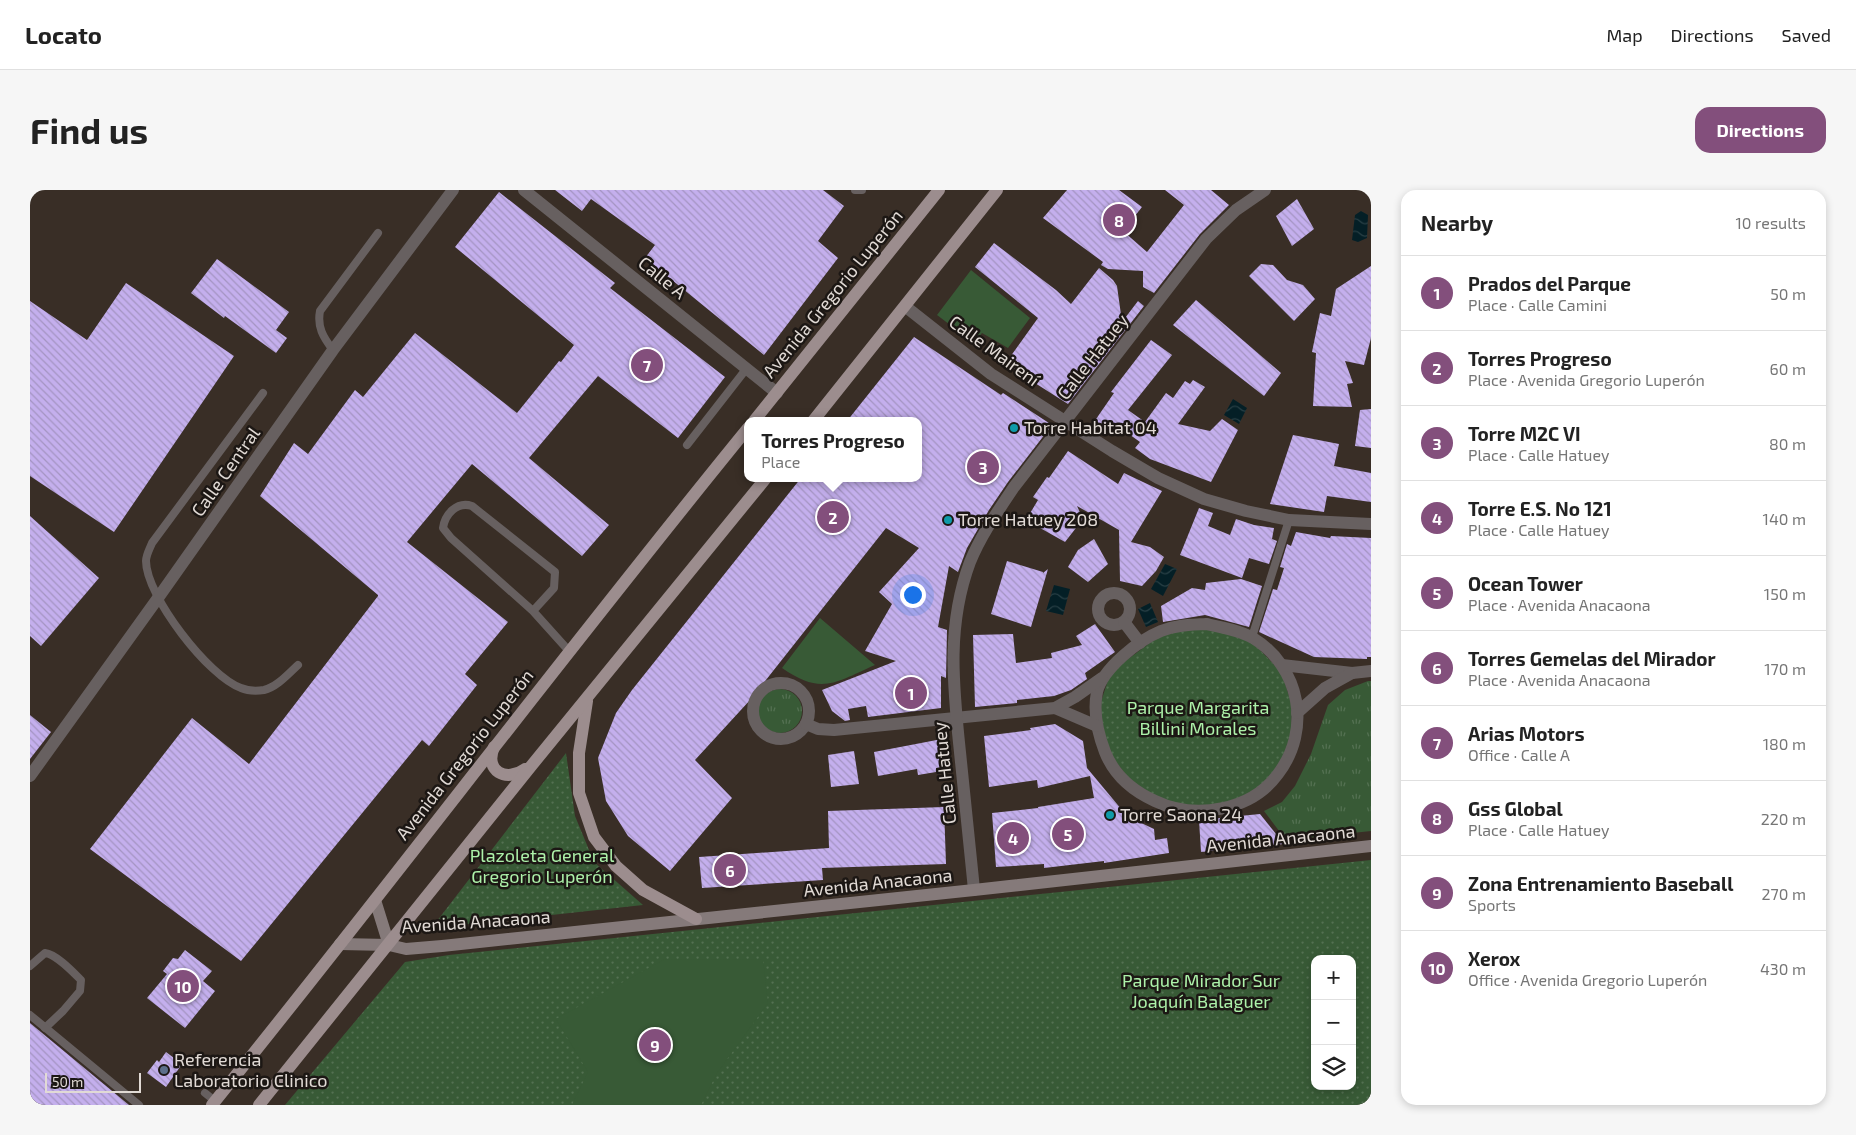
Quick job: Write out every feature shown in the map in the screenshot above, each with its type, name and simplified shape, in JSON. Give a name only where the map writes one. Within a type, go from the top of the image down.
[{"type":"main road","name":"Avenida Gregorio Luperón","points":[[757,417],[939,190]]},
{"type":"main road","points":[[816,417],[906,307],[997,190]]},
{"type":"main road","name":"Avenida Gregorio Luperón","points":[[214,1103],[375,900],[496,743],[744,433]]},
{"type":"main road","points":[[259,1105],[532,764],[763,482]]},
{"type":"main road","points":[[587,699],[579,753],[579,793],[594,837],[616,866],[643,890],[696,919]]},
{"type":"main road","points":[[496,743],[492,754],[492,764],[500,774],[508,776],[519,774],[532,764]]},
{"type":"main road","name":"Avenida Anacaona","points":[[340,944],[389,945],[406,948],[442,946],[1371,846]]},
{"type":"main road","name":"Avenida Anacaona","points":[[375,900],[389,945]]},
{"type":"street","name":"Calle Central","points":[[30,776],[333,350],[453,190]]},
{"type":"street","name":"Calle A","points":[[524,190],[777,393]]},
{"type":"street","name":"Calle Hatuey","points":[[974,890],[952,669],[954,630],[970,563],[987,528],[1014,487],[1206,239],[1236,210],[1265,190]]},
{"type":"street","name":"Calle Mairení","points":[[906,307],[991,374],[1158,478],[1204,499],[1246,511],[1289,520],[1371,524]]},
{"type":"street","points":[[1124,622],[1140,643]]},
{"type":"street","points":[[1206,624],[1227,628],[1252,638],[1268,650],[1282,665],[1295,694],[1297,713],[1295,737],[1288,757],[1278,774],[1263,789],[1249,798],[1232,805],[1205,811],[1185,811],[1167,806],[1131,787],[1116,772],[1107,758],[1097,726],[1097,692],[1104,677],[1118,659],[1160,631],[1181,625],[1206,624]]},
{"type":"street","points":[[1282,665],[1352,673],[1371,671]]},
{"type":"street","points":[[1297,713],[1325,688],[1352,673]]},
{"type":"street","points":[[806,724],[818,729],[834,730],[1055,708],[1104,677]]},
{"type":"street","points":[[784,682],[800,690],[809,706],[806,724],[800,732],[782,739],[773,738],[765,734],[758,728],[752,710],[759,692],[774,683],[784,682]]},
{"type":"street","points":[[1055,708],[1097,726]]},
{"type":"lane","points":[[855,190],[862,190]]},
{"type":"lane","points":[[333,350],[323,338],[318,322],[320,311],[378,233]]},
{"type":"lane","points":[[687,445],[747,368]]},
{"type":"lane","points":[[263,393],[152,543],[146,559],[149,574],[158,598],[174,625],[188,644],[218,672],[240,688],[264,690],[275,685],[298,665]]},
{"type":"lane","points":[[533,611],[554,588],[555,572],[472,506],[464,503],[458,505],[444,519],[443,528],[451,538],[533,611],[569,651]]},
{"type":"lane","points":[[1252,638],[1289,520]]},
{"type":"lane","points":[[30,966],[45,953],[50,953],[72,970],[81,980],[80,991],[45,1028]]},
{"type":"lane","points":[[30,1015],[139,1105]]},
{"type":"lane","points":[[205,1093],[214,1103]]},
{"type":"green space","points":[[971,270],[1030,318],[1008,348],[982,333],[974,343],[937,315]]},
{"type":"green space","points":[[820,618],[875,665],[839,681],[819,684],[796,677],[782,668]]},
{"type":"green space","name":"Parque Margarita Billini Morales","points":[[1205,627],[1249,641],[1282,673],[1292,706],[1291,739],[1279,768],[1256,790],[1230,803],[1189,807],[1149,795],[1127,776],[1109,753],[1099,708],[1109,677],[1120,665],[1158,637],[1172,632]]},
{"type":"green space","points":[[1371,681],[1371,831],[1286,840],[1264,811],[1282,802],[1295,786],[1311,754],[1328,705],[1345,690]]},
{"type":"green space","points":[[776,689],[784,689],[796,695],[802,711],[796,727],[784,733],[776,733],[764,727],[758,715],[758,707],[764,695]]},
{"type":"green space","name":"Plazoleta General Gregorio Luperón","points":[[566,753],[575,816],[594,862],[643,905],[440,927],[437,921]]},
{"type":"green space","name":"Parque Mirador Sur Joaquín Balaguer","points":[[1371,860],[1371,1105],[285,1105],[405,962],[449,955]]},
{"type":"green space","points":[[665,959],[763,960],[768,1003],[717,1073],[701,1105],[572,1105],[588,1072],[556,1019]]},
{"type":"water","points":[[1361,211],[1368,215],[1367,238],[1358,242],[1352,240],[1355,215]]},
{"type":"water","points":[[1233,399],[1247,408],[1239,424],[1224,415]]},
{"type":"water","points":[[1165,564],[1177,569],[1163,596],[1151,589]]},
{"type":"water","points":[[1054,585],[1070,589],[1063,615],[1046,611]]},
{"type":"water","points":[[1150,603],[1158,622],[1146,627],[1138,609]]},
{"type":"building","points":[[555,190],[823,190],[844,206],[818,241],[838,258],[764,355],[645,258],[655,245],[591,199],[582,211]]},
{"type":"building","points":[[1067,190],[1119,190],[1142,207],[1123,231],[1147,252],[1184,205],[1165,190],[1211,190],[1229,205],[1200,234],[1154,293],[1143,287],[1143,271],[1108,269],[1101,265],[1103,262],[1043,218]]},
{"type":"building","points":[[499,192],[615,283],[610,288],[725,377],[678,438],[598,376],[529,458],[609,525],[582,556],[472,464],[407,542],[508,622],[465,674],[477,685],[429,746],[422,740],[241,961],[90,849],[192,718],[249,764],[378,596],[260,496],[294,443],[308,454],[355,390],[363,397],[415,333],[517,413],[574,345],[455,247]]},
{"type":"building","points":[[1297,199],[1314,229],[1292,246],[1276,216]]},
{"type":"building","points":[[994,243],[1056,290],[1071,304],[1099,268],[1117,286],[1122,322],[1138,301],[1144,306],[1068,404],[1005,364],[1038,318],[975,267]]},
{"type":"building","points":[[217,259],[289,312],[276,330],[287,338],[276,353],[191,293]]},
{"type":"building","points":[[1261,264],[1273,265],[1287,280],[1303,285],[1315,299],[1294,321],[1249,276]]},
{"type":"building","points":[[1371,266],[1371,338],[1364,365],[1345,361],[1353,383],[1347,384],[1352,407],[1313,406],[1316,353],[1312,352],[1320,313],[1331,316],[1336,289]]},
{"type":"building","points":[[126,283],[234,356],[114,532],[30,476],[30,301],[87,340]]},
{"type":"building","points":[[1196,300],[1281,373],[1264,396],[1173,325]]},
{"type":"building","points":[[914,337],[1001,395],[1003,393],[1052,425],[989,510],[967,548],[958,572],[949,566],[938,627],[947,630],[946,678],[941,676],[941,708],[868,717],[866,706],[848,709],[850,720],[845,721],[832,711],[822,690],[896,661],[865,651],[892,604],[879,592],[919,548],[886,528],[751,699],[695,760],[732,798],[670,871],[628,836],[606,801],[598,758],[616,713],[632,690],[798,482],[922,482],[922,417],[850,417]]},
{"type":"building","points":[[1151,340],[1172,355],[1128,410],[1145,422],[1166,393],[1173,398],[1185,381],[1190,384],[1193,380],[1205,387],[1178,424],[1210,431],[1222,419],[1238,430],[1211,482],[1150,459],[1135,448],[1140,442],[1119,427],[1114,436],[1094,422],[1114,393],[1111,392]]},
{"type":"building","points":[[1371,409],[1371,448],[1355,446],[1360,410]]},
{"type":"building","points":[[1293,435],[1339,444],[1334,466],[1371,473],[1371,502],[1327,496],[1324,512],[1270,504]]},
{"type":"building","points":[[1068,451],[1118,484],[1124,473],[1162,491],[1131,542],[1150,547],[1164,557],[1156,571],[1142,586],[1120,581],[1119,530],[1077,506],[1083,519],[1065,542],[1026,520],[1038,500],[1033,497]]},
{"type":"building","points":[[1199,508],[1213,513],[1208,526],[1230,535],[1236,519],[1254,525],[1274,528],[1272,539],[1277,541],[1269,564],[1249,558],[1242,578],[1180,555]]},
{"type":"building","points":[[30,516],[99,578],[41,646],[30,636]]},
{"type":"building","points":[[1296,532],[1330,538],[1331,536],[1371,538],[1371,657],[1367,657],[1367,659],[1314,657],[1259,632],[1273,589],[1277,590],[1284,568],[1280,567],[1287,544],[1291,546]]},
{"type":"building","points":[[1094,539],[1108,564],[1088,582],[1068,567],[1078,550]]},
{"type":"building","points":[[1007,561],[1043,573],[1048,569],[1031,627],[991,614]]},
{"type":"building","points":[[1241,579],[1262,586],[1249,627],[1205,615],[1163,622],[1161,606],[1192,588],[1205,590],[1206,583]]},
{"type":"building","points":[[1095,624],[1115,652],[1085,673],[1087,679],[1071,690],[1054,696],[1017,700],[1017,703],[975,707],[973,635],[1013,634],[1016,663],[1052,658],[1051,653],[1082,645],[1076,636]]},
{"type":"building","points":[[30,715],[51,732],[30,759]]},
{"type":"building","points":[[1055,724],[1083,741],[1087,768],[1122,810],[1126,820],[1135,820],[1154,829],[1155,840],[1167,838],[1169,853],[1104,863],[1104,861],[1044,868],[1044,864],[996,867],[992,813],[1038,808],[1094,798],[1090,776],[1038,788],[1037,780],[989,787],[984,736],[1031,730],[1030,728]]},
{"type":"building","points":[[942,739],[946,767],[936,768],[936,772],[918,775],[917,769],[878,776],[874,752]]},
{"type":"building","points":[[854,751],[859,784],[831,787],[828,755]]},
{"type":"building","points":[[944,807],[946,864],[822,868],[823,880],[702,888],[699,857],[829,848],[828,811]]},
{"type":"building","points":[[1260,814],[1284,844],[1201,852],[1199,820]]},
{"type":"building","points":[[185,950],[212,971],[203,981],[215,991],[185,1028],[147,998],[167,974],[163,971],[173,958],[178,959]]},
{"type":"building","points":[[30,1023],[129,1105],[30,1105]]},
{"type":"building","name":"Referencia Laboratorio Clinico","points":[[166,1052],[182,1064],[166,1087],[147,1073],[157,1060],[159,1062]]},
{"type":"place","name":"Gss Global","points":[[1119,220]]},
{"type":"place","name":"Arias Motors","points":[[647,365]]},
{"type":"place","name":"Torre Habitat 04","points":[[1014,428]]},
{"type":"place","name":"Torre M2C VI","points":[[983,467]]},
{"type":"place","name":"Torres Progreso","points":[[833,517]]},
{"type":"place","name":"Torre Hatuey 208","points":[[948,520]]},
{"type":"place","name":"Prados del Parque","points":[[911,693]]},
{"type":"place","name":"Torre Saona 24","points":[[1110,815]]},
{"type":"place","name":"Ocean Tower","points":[[1068,834]]},
{"type":"place","name":"Torre E.S. No 121","points":[[1013,838]]},
{"type":"place","name":"Torres Gemelas del Mirador","points":[[730,870]]},
{"type":"place","name":"Xerox","points":[[183,986]]},
{"type":"place","name":"Zona Entrenamiento Baseball","points":[[655,1045]]},
{"type":"place","name":"Referencia Laboratorio Clinico","points":[[164,1070]]}]
